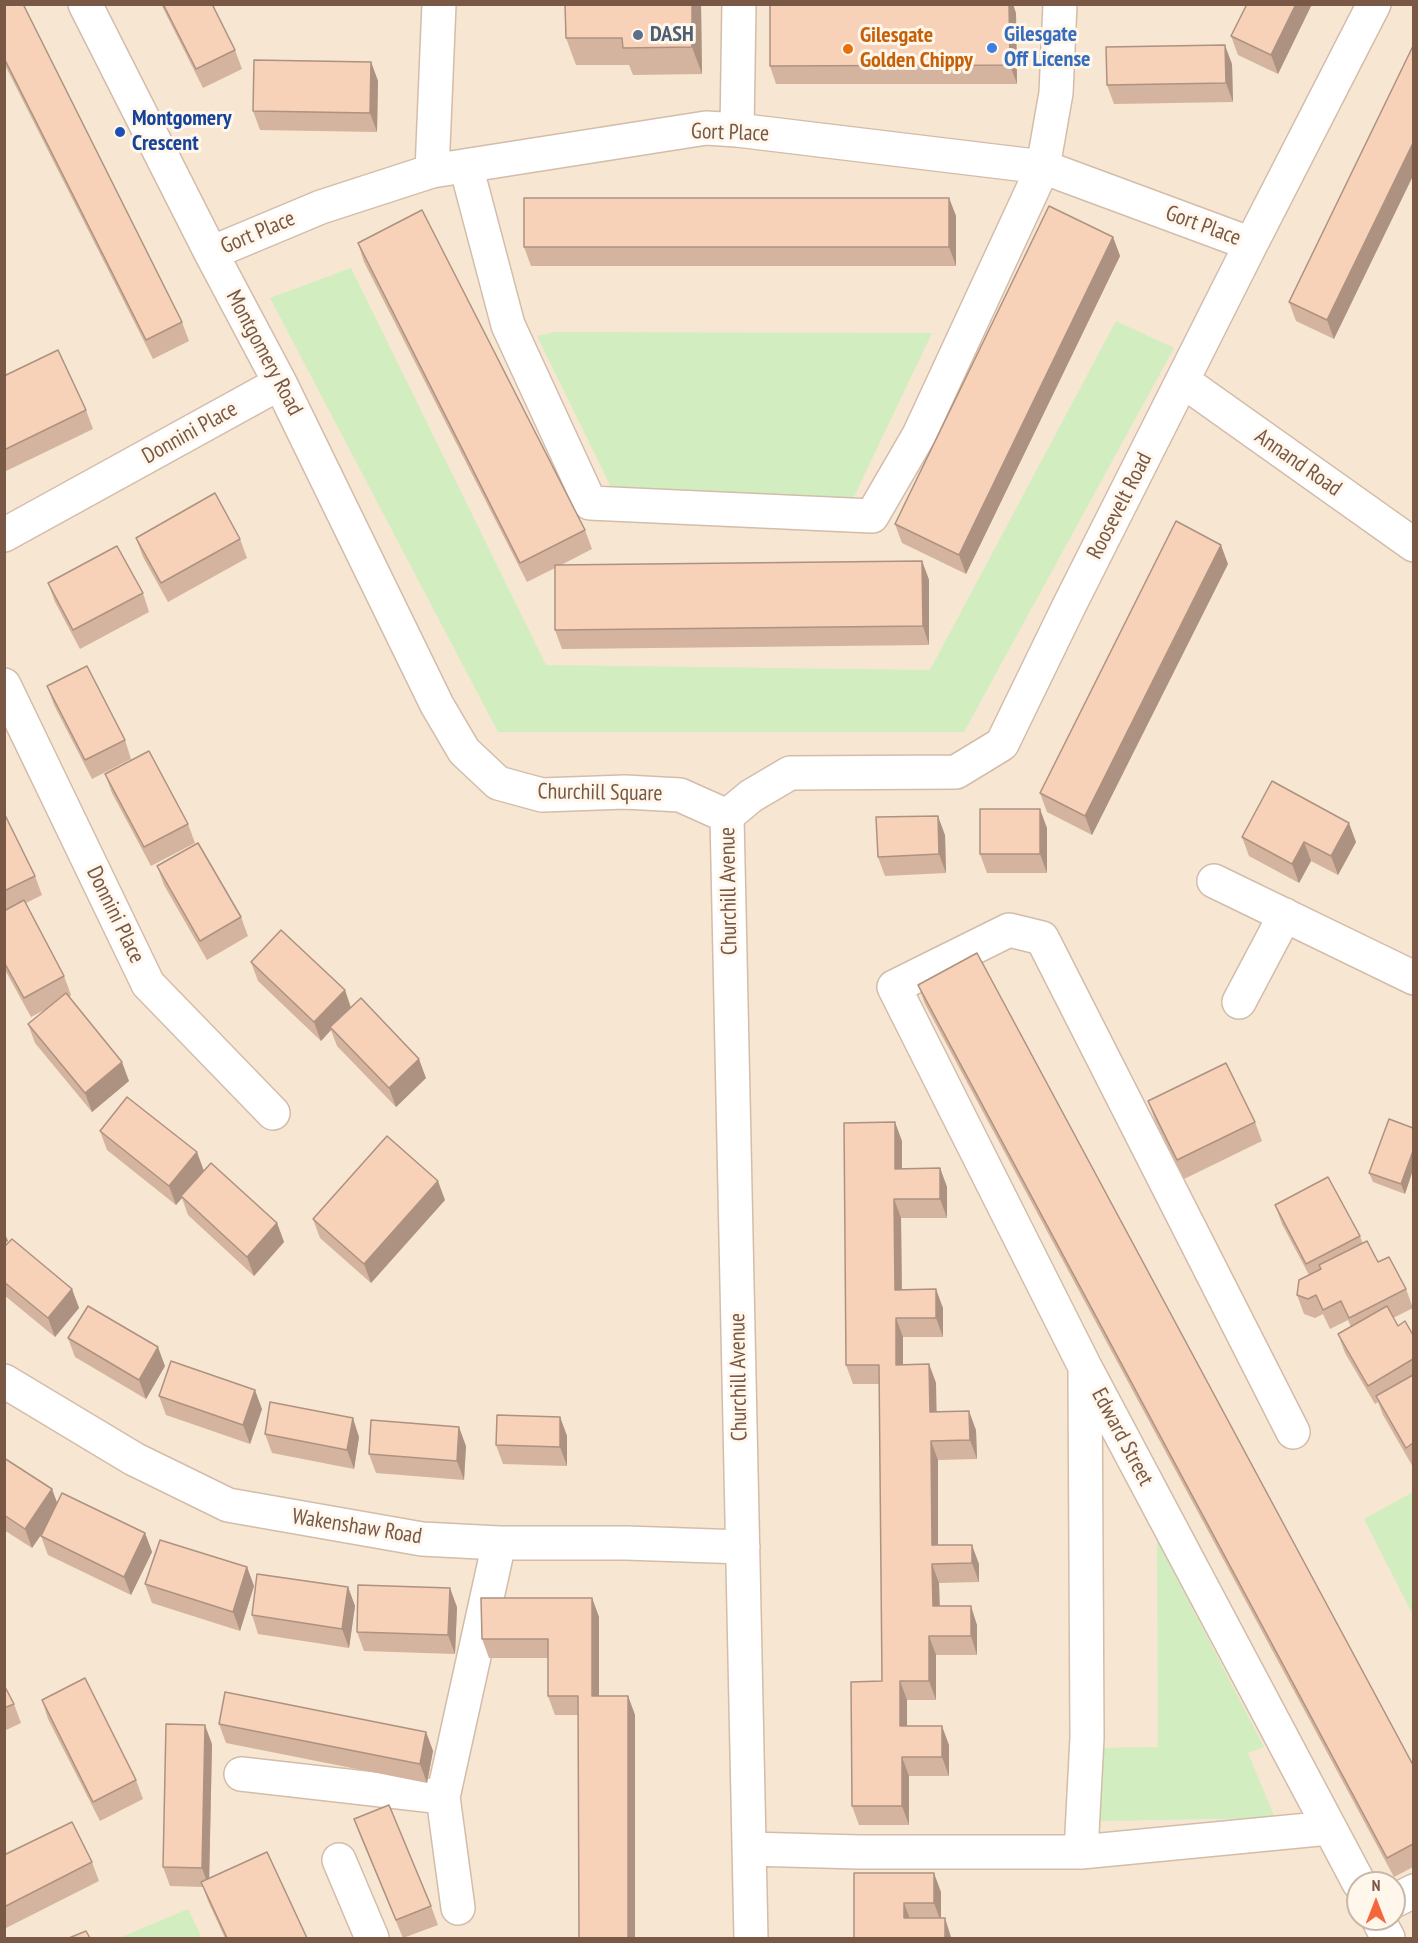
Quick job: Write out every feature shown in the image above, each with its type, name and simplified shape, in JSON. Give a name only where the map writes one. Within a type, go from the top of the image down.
[{"type":"street","name":"Montgomery Road","points":[[84,4],[280,383],[437,705]]},
{"type":"street","points":[[432,171],[439,4]]},
{"type":"street","points":[[737,130],[739,4]]},
{"type":"street","points":[[466,166],[508,325],[590,503],[872,516],[919,435],[1042,167],[1056,93],[1060,4]]},
{"type":"street","name":"Roosevelt Road","points":[[727,816],[751,796],[790,773],[956,772],[1002,744],[1069,606],[1374,4]]},
{"type":"street","name":"Gort Place","points":[[211,253],[321,207],[432,171],[706,128],[1042,167],[1251,244]]},
{"type":"street","name":"Annand Road","points":[[1183,381],[1413,545]]},
{"type":"street","name":"Donnini Place","points":[[4,535],[280,383]]},
{"type":"street","name":"Donnini Place","points":[[4,684],[148,984],[273,1113]]},
{"type":"street","name":"Churchill Square","points":[[437,705],[465,751],[498,783],[542,795],[625,792],[680,795],[727,816]]},
{"type":"street","name":"Churchill Avenue","points":[[727,816],[751,1938]]},
{"type":"street","points":[[1214,881],[1413,978]]},
{"type":"street","points":[[1239,1002],[1285,915]]},
{"type":"street","name":"Edward Street","points":[[1293,1432],[1042,938],[1009,930],[894,987],[1085,1367],[1352,1871]]},
{"type":"street","points":[[1081,1852],[1087,1738],[1085,1367]]},
{"type":"street","name":"Wakenshaw Road","points":[[4,1381],[134,1459],[228,1505],[422,1539],[499,1543],[743,1547]]},
{"type":"street","points":[[458,1908],[443,1797],[499,1543]]},
{"type":"street","points":[[242,1774],[443,1797]]},
{"type":"street","points":[[750,1849],[859,1852],[1081,1852],[1329,1828]]},
{"type":"street","points":[[339,1860],[372,1938]]},
{"type":"shaded area","points":[[5,5],[1413,5],[1413,1938],[5,1938]]},
{"type":"green space","points":[[351,268],[546,665],[930,670],[1116,321],[1174,348],[964,732],[498,732],[270,298]]},
{"type":"green space","points":[[554,332],[932,333],[848,509],[627,500],[611,487],[537,336]]},
{"type":"green space","points":[[1413,1492],[1413,1615],[1364,1519]]},
{"type":"green space","points":[[1157,1540],[1264,1747],[1248,1753],[1275,1818],[1099,1821],[1095,1748],[1158,1747]]},
{"type":"green space","points":[[188,1909],[202,1938],[119,1938]]},
{"type":"building","points":[[4,4],[23,4],[182,322],[146,340],[4,58]]},
{"type":"building","points":[[163,4],[212,4],[235,50],[196,69]]},
{"type":"building","points":[[565,4],[692,4],[692,47],[623,48],[622,38],[566,38]]},
{"type":"building","points":[[770,4],[1009,4],[1010,65],[770,66]]},
{"type":"building","points":[[1247,4],[1296,4],[1271,55],[1231,36]]},
{"type":"building","points":[[1225,45],[1226,83],[1107,85],[1106,47]]},
{"type":"building","points":[[1413,46],[1413,143],[1327,320],[1289,302]]},
{"type":"building","points":[[254,60],[371,62],[370,113],[253,111]]},
{"type":"building","points":[[524,198],[949,198],[949,247],[524,247]]},
{"type":"building","points":[[1049,206],[1113,237],[959,555],[895,524]]},
{"type":"building","points":[[422,210],[585,530],[520,563],[358,243]]},
{"type":"building","points":[[58,350],[86,410],[4,450],[4,376]]},
{"type":"building","points":[[215,493],[240,539],[161,583],[136,538]]},
{"type":"building","points":[[1176,521],[1221,545],[1085,816],[1040,793]]},
{"type":"building","points":[[117,546],[143,593],[73,630],[48,583]]},
{"type":"building","points":[[922,561],[923,626],[555,630],[555,565]]},
{"type":"building","points":[[87,666],[125,740],[85,760],[47,686]]},
{"type":"building","points":[[149,751],[188,824],[144,847],[105,774]]},
{"type":"building","points":[[1272,781],[1349,823],[1331,856],[1304,842],[1292,864],[1242,837]]},
{"type":"building","points":[[980,809],[1040,809],[1040,854],[980,854]]},
{"type":"building","points":[[4,813],[35,876],[4,891]]},
{"type":"building","points":[[938,816],[939,854],[878,857],[876,817]]},
{"type":"building","points":[[198,843],[241,917],[200,941],[157,866]]},
{"type":"building","points":[[24,900],[64,976],[24,998],[4,962],[4,911]]},
{"type":"building","points":[[281,930],[345,990],[314,1022],[251,962]]},
{"type":"building","points":[[977,953],[1413,1765],[1413,1844],[1387,1858],[918,985]]},
{"type":"building","points":[[66,993],[122,1062],[85,1093],[28,1024]]},
{"type":"building","points":[[361,998],[419,1059],[389,1088],[330,1027]]},
{"type":"building","points":[[1226,1063],[1255,1122],[1177,1160],[1148,1101]]},
{"type":"building","points":[[127,1097],[197,1152],[169,1186],[100,1131]]},
{"type":"building","points":[[1389,1119],[1413,1128],[1413,1151],[1401,1184],[1369,1173]]},
{"type":"building","points":[[895,1122],[895,1169],[940,1168],[940,1199],[894,1199],[895,1290],[936,1289],[936,1318],[896,1318],[896,1365],[929,1364],[930,1412],[969,1411],[970,1440],[931,1441],[932,1545],[972,1545],[972,1563],[932,1564],[933,1606],[971,1606],[971,1636],[929,1636],[929,1681],[900,1681],[900,1726],[942,1726],[942,1757],[902,1757],[902,1806],[852,1806],[851,1682],[882,1681],[879,1365],[846,1365],[844,1123]]},
{"type":"building","points":[[387,1136],[438,1181],[364,1264],[313,1219]]},
{"type":"building","points":[[211,1163],[277,1223],[247,1257],[181,1196]]},
{"type":"building","points":[[1328,1177],[1360,1236],[1306,1264],[1275,1205]]},
{"type":"building","points":[[12,1239],[72,1289],[48,1318],[4,1282],[4,1247]]},
{"type":"building","points":[[1367,1241],[1378,1262],[1389,1257],[1406,1289],[1349,1318],[1341,1301],[1323,1310],[1316,1295],[1308,1299],[1297,1295],[1299,1280],[1321,1269],[1319,1265]]},
{"type":"building","points":[[88,1306],[158,1347],[139,1380],[68,1338]]},
{"type":"building","points":[[1387,1306],[1398,1326],[1405,1321],[1413,1335],[1413,1359],[1368,1386],[1338,1334]]},
{"type":"building","points":[[171,1361],[255,1390],[243,1425],[159,1396]]},
{"type":"building","points":[[1413,1375],[1413,1443],[1406,1448],[1376,1396]]},
{"type":"building","points":[[270,1402],[353,1418],[347,1450],[265,1434]]},
{"type":"building","points":[[497,1415],[560,1417],[560,1447],[496,1445]]},
{"type":"building","points":[[371,1420],[459,1427],[457,1461],[369,1454]]},
{"type":"building","points":[[4,1458],[52,1489],[25,1529],[4,1515]]},
{"type":"building","points":[[62,1493],[145,1533],[124,1577],[41,1536]]},
{"type":"building","points":[[160,1540],[247,1567],[233,1612],[145,1584]]},
{"type":"building","points":[[257,1574],[348,1587],[342,1629],[252,1615]]},
{"type":"building","points":[[358,1585],[450,1588],[448,1635],[357,1632]]},
{"type":"building","points":[[481,1598],[592,1598],[592,1696],[628,1696],[628,1938],[579,1938],[578,1696],[548,1696],[548,1639],[482,1639]]},
{"type":"building","points":[[85,1678],[136,1780],[93,1802],[42,1700]]},
{"type":"building","points":[[4,1685],[14,1704],[4,1708]]},
{"type":"building","points":[[225,1692],[426,1732],[420,1764],[219,1724]]},
{"type":"building","points":[[166,1724],[205,1725],[202,1868],[163,1867]]},
{"type":"building","points":[[389,1805],[431,1906],[396,1920],[354,1819]]},
{"type":"building","points":[[72,1822],[92,1862],[4,1907],[4,1855]]},
{"type":"building","points":[[267,1852],[307,1938],[227,1938],[201,1882]]},
{"type":"building","points":[[854,1873],[934,1873],[934,1903],[904,1903],[904,1918],[945,1918],[945,1938],[854,1938]]},
{"type":"building","points":[[86,1931],[90,1938],[69,1938]]},
{"type":"place","name":"DASH","points":[[638,35]]},
{"type":"place","name":"Gilesgate Off License","points":[[992,48]]},
{"type":"place","name":"Gilesgate Golden Chippy","points":[[848,49]]},
{"type":"place","name":"Montgomery Crescent","points":[[120,132]]}]
